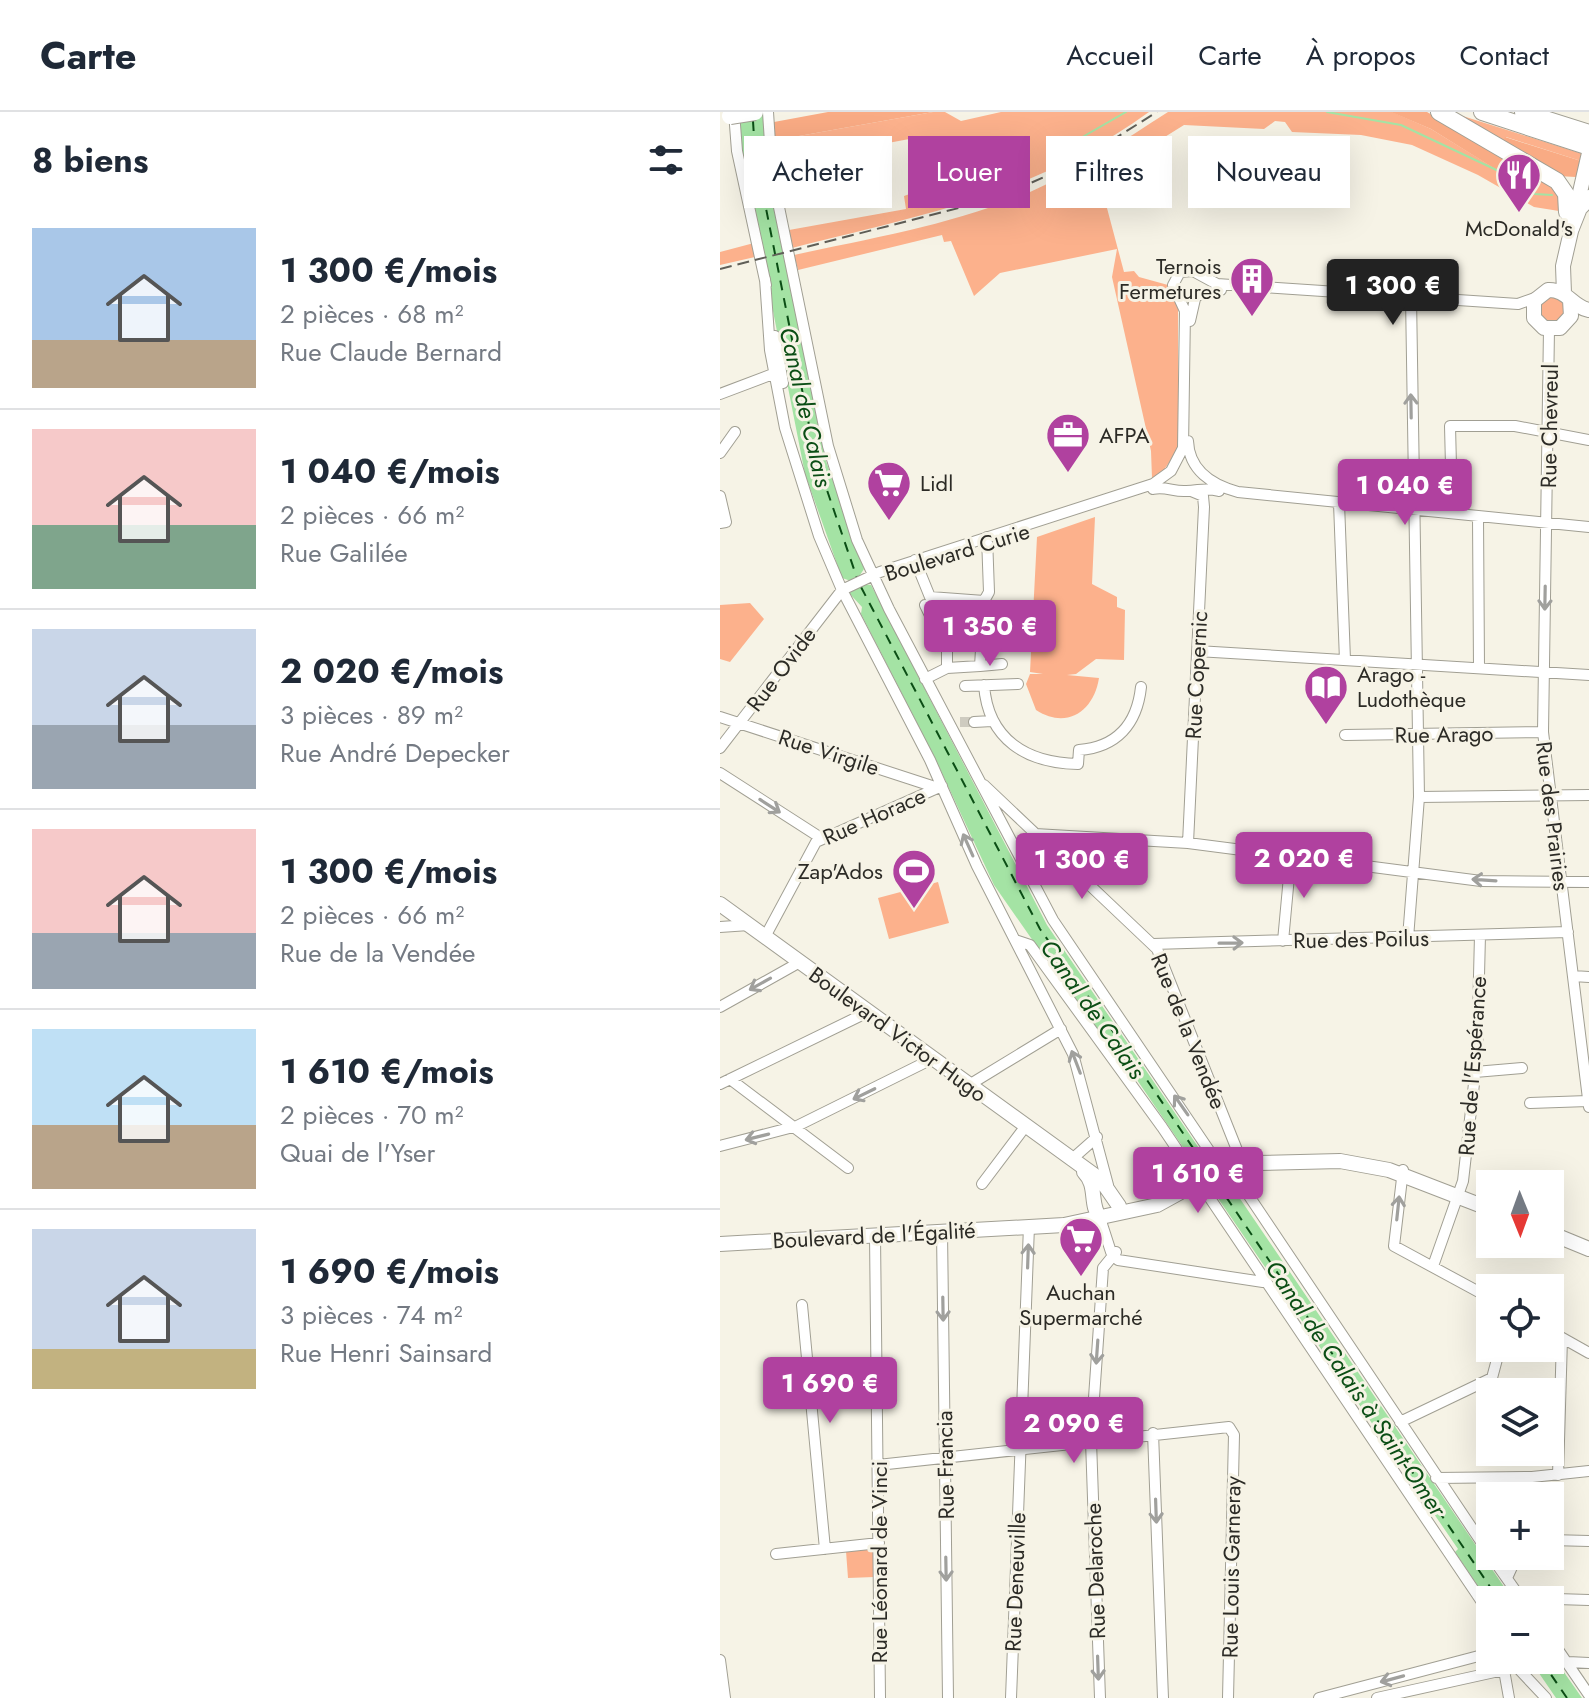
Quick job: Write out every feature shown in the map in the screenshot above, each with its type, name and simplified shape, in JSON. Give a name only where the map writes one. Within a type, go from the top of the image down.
[{"type":"highway","points":[[726,116],[755,112]]},
{"type":"highway","points":[[1439,112],[1557,181],[1583,189],[1579,208],[1569,220]]},
{"type":"highway","points":[[1482,112],[1582,138]]},
{"type":"highway","points":[[1523,112],[1582,138]]},
{"type":"highway","points":[[1557,181],[1566,194],[1569,220]]},
{"type":"main road","points":[[1583,189],[1589,153]]},
{"type":"main road","points":[[1569,220],[1551,282],[1539,295],[1533,316],[1539,325],[1549,329],[1560,328],[1570,319],[1589,312]]},
{"type":"main road","points":[[1569,220],[1561,278],[1570,319]]},
{"type":"main road","points":[[1539,295],[1552,289],[1589,312]]},
{"type":"main road","name":"Boulevard Victor Hugo","points":[[720,904],[1111,1189]]},
{"type":"main road","name":"Boulevard de l'Égalité","points":[[720,1244],[1064,1225],[1153,1200],[1235,1166],[1271,1155],[1317,1155],[1378,1162],[1476,1200]]},
{"type":"main road","name":"Boulevard Victor Hugo","points":[[1073,1162],[1092,1183],[1105,1212]]},
{"type":"main road","points":[[1105,1212],[1111,1189]]},
{"type":"main road","points":[[1564,1235],[1589,1243]]},
{"type":"main road","points":[[1564,1237],[1589,1249]]},
{"type":"street","points":[[768,112],[772,173],[834,470],[871,577],[925,679],[954,722],[977,778],[1057,927],[1202,1136],[1235,1166],[1243,1187],[1476,1535]]},
{"type":"street","points":[[726,116],[737,151],[765,279],[788,439],[804,491],[842,590],[1079,1069],[1111,1189]]},
{"type":"street","points":[[1533,316],[1520,310],[1215,284],[1193,271],[1179,273],[1173,285],[1185,315],[1183,445],[1171,482],[1178,490],[1589,527]]},
{"type":"street","points":[[1193,489],[1198,469],[1188,439],[1190,315],[1202,279]]},
{"type":"street","points":[[1180,299],[1217,290],[1518,304],[1539,295]]},
{"type":"street","points":[[1408,938],[1419,797],[1411,300]]},
{"type":"street","name":"Rue Chevreul","points":[[1547,523],[1549,329]]},
{"type":"street","points":[[720,394],[778,372]]},
{"type":"street","points":[[1451,466],[1450,426],[1515,426],[1589,440]]},
{"type":"street","points":[[720,453],[735,432]]},
{"type":"street","points":[[1174,467],[1187,461],[1230,489],[1268,496]]},
{"type":"street","name":"Boulevard Curie","points":[[842,590],[871,577],[1150,486],[1174,467]]},
{"type":"street","name":"Boulevard Curie","points":[[988,540],[1155,489],[1178,490]]},
{"type":"street","points":[[1193,489],[1203,496],[1204,507]]},
{"type":"street","points":[[1204,507],[1210,496],[1221,492]]},
{"type":"street","points":[[720,496],[726,522],[720,523]]},
{"type":"street","points":[[1339,503],[1345,660]]},
{"type":"street","name":"Rue Copernic","points":[[1188,843],[1204,507]]},
{"type":"street","points":[[1478,517],[1479,668]]},
{"type":"street","name":"Rue des Prairies","points":[[1547,523],[1543,732],[1573,976],[1584,1031],[1589,1104]]},
{"type":"street","points":[[980,666],[984,601],[989,592],[988,540]]},
{"type":"street","points":[[916,563],[932,598],[984,601]]},
{"type":"street","name":"Rue Ovide","points":[[720,748],[842,590]]},
{"type":"street","points":[[925,605],[947,650],[947,668]]},
{"type":"street","points":[[1197,651],[1589,675]]},
{"type":"street","points":[[925,679],[947,668],[1002,664]]},
{"type":"street","points":[[965,686],[1018,684]]},
{"type":"street","points":[[984,685],[992,721],[1005,739],[1023,753],[1046,761],[1078,764],[1079,750],[1104,747],[1124,731],[1139,706],[1141,687]]},
{"type":"street","name":"Rue Virgile","points":[[720,717],[940,787]]},
{"type":"street","points":[[974,722],[992,721]]},
{"type":"street","name":"Rue Arago","points":[[1345,735],[1543,732]]},
{"type":"street","points":[[720,773],[821,838]]},
{"type":"street","name":"Rue de la Vendée","points":[[977,778],[1153,944],[1235,1166]]},
{"type":"street","name":"Rue Horace","points":[[765,937],[811,847],[821,838],[940,787]]},
{"type":"street","points":[[1419,797],[1589,795]]},
{"type":"street","points":[[1035,834],[1188,843],[1481,881],[1589,882]]},
{"type":"street","points":[[1283,941],[1291,855]]},
{"type":"street","points":[[720,927],[749,925]]},
{"type":"street","name":"Rue des Poilus","points":[[1153,944],[1568,932]]},
{"type":"street","name":"Rue de l'Espérance","points":[[1433,1266],[1460,1194],[1475,1072],[1480,935]]},
{"type":"street","points":[[1015,940],[1030,945],[1162,1127],[1264,1284],[1476,1594]]},
{"type":"street","points":[[720,1007],[800,962]]},
{"type":"street","points":[[1573,976],[1589,977]]},
{"type":"street","points":[[725,1081],[868,1012]]},
{"type":"street","points":[[969,1085],[1061,1029]]},
{"type":"street","points":[[720,1146],[794,1127],[932,1059]]},
{"type":"street","points":[[1475,1072],[1522,1068]]},
{"type":"street","points":[[725,1081],[848,1168]]},
{"type":"street","points":[[1530,1103],[1589,1104]]},
{"type":"street","points":[[982,1184],[1025,1127]]},
{"type":"street","points":[[1073,1162],[1097,1137]]},
{"type":"street","points":[[1403,1172],[1394,1246],[1476,1290]]},
{"type":"street","points":[[1105,1212],[1114,1254],[1127,1262],[1256,1279],[1264,1284]]},
{"type":"street","name":"Rue Deneuville","points":[[1011,1698],[1029,1226]]},
{"type":"street","name":"Rue Francia","points":[[942,1231],[948,1698]]},
{"type":"street","name":"Rue Léonard de Vinci","points":[[875,1235],[880,1698]]},
{"type":"street","name":"Rue Delaroche","points":[[1100,1698],[1091,1441],[1103,1268],[1114,1254]]},
{"type":"street","points":[[802,1305],[825,1549]]},
{"type":"street","points":[[1564,1339],[1589,1353]]},
{"type":"street","points":[[1400,1422],[1492,1378],[1496,1362]]},
{"type":"street","points":[[1558,1475],[1561,1362]]},
{"type":"street","name":"Rue Louis Garneray","points":[[1153,1433],[1223,1425],[1232,1428],[1234,1435],[1228,1698]]},
{"type":"street","points":[[878,1465],[1153,1433],[1163,1698]]},
{"type":"street","points":[[1436,1478],[1558,1475],[1589,1471]]},
{"type":"street","points":[[1564,1540],[1589,1541]]},
{"type":"street","points":[[776,1554],[879,1543]]},
{"type":"street","points":[[1501,1570],[1512,1586]]},
{"type":"street","points":[[1507,1578],[1511,1570]]},
{"type":"street","points":[[1564,1600],[1589,1600]]},
{"type":"street","points":[[1319,1698],[1476,1657]]},
{"type":"street","points":[[1564,1659],[1589,1695]]},
{"type":"street","points":[[720,1660],[725,1698]]},
{"type":"street","points":[[1568,1662],[1589,1663]]},
{"type":"street","points":[[1377,1698],[1484,1674]]},
{"type":"street","points":[[1503,1674],[1509,1698]]},
{"type":"street","points":[[1525,1674],[1546,1698]]},
{"type":"shaded area","points":[[828,112],[933,112],[799,136],[772,136],[774,122]]},
{"type":"shaded area","points":[[933,112],[945,112],[961,121],[1001,112],[1149,112],[1112,136],[1046,136],[1046,171],[1030,179],[1030,136],[908,136],[908,139],[892,142],[892,136],[799,136]]},
{"type":"shaded area","points":[[1168,112],[1392,112],[1431,129],[1520,184],[1535,175],[1558,190],[1559,211],[1534,207],[1478,175],[1412,145],[1361,135],[1292,132],[1285,122],[1275,121],[1264,129],[1184,125],[1166,136],[1130,136]]},
{"type":"shaded area","points":[[1391,112],[1427,112],[1535,175],[1521,185],[1431,129]]},
{"type":"shaded area","points":[[1450,112],[1583,154],[1581,161],[1506,137],[1502,146]]},
{"type":"shaded area","points":[[1505,137],[1581,161],[1576,177],[1557,176],[1502,146]]},
{"type":"shaded area","points":[[1046,184],[1046,208],[1107,208],[1124,272],[1134,271],[1139,277],[1168,285],[1170,295],[1178,306],[1178,449],[1162,473],[1152,478],[1151,451],[1112,277],[1117,249],[1000,273],[974,296],[951,241],[944,242],[942,235],[798,270],[794,255],[943,222],[988,208],[1030,208],[1030,192]]},
{"type":"shaded area","points":[[908,195],[908,208],[947,208],[792,248],[789,230],[906,209],[904,196]]},
{"type":"shaded area","points":[[754,243],[755,257],[720,265],[720,252]]},
{"type":"shaded area","points":[[1552,297],[1561,300],[1564,309],[1561,318],[1552,321],[1543,318],[1540,309],[1543,300]]},
{"type":"shaded area","points":[[1095,517],[1092,584],[1117,597],[1117,607],[1125,610],[1124,660],[1096,659],[1076,674],[1067,675],[1099,678],[1096,690],[1085,708],[1077,714],[1058,718],[1047,716],[1036,710],[1026,684],[1030,674],[1043,674],[1030,672],[1037,537]]},
{"type":"shaded area","points":[[750,603],[764,619],[730,662],[720,659],[720,605]]},
{"type":"shaded area","name":"Zap'Ados","points":[[938,882],[949,923],[889,939],[878,898]]},
{"type":"shaded area","points":[[870,1549],[874,1552],[874,1577],[848,1578],[846,1551]]},
{"type":"water","points":[[738,112],[764,112],[764,136],[744,136],[744,163]]},
{"type":"water","points":[[753,208],[775,208],[826,461],[864,569],[860,575],[864,584],[871,585],[1047,925],[1220,1179],[1228,1181],[1476,1546],[1476,1570],[1493,1570],[1503,1586],[1478,1586],[1455,1552],[1458,1549],[1135,1077],[1128,1077],[994,885],[934,756],[861,614],[862,607],[849,593],[854,590],[848,580],[842,578],[805,474]]},
{"type":"water","points":[[1564,1672],[1582,1698],[1556,1698],[1540,1674]]},
{"type":"waterway","points":[[1084,136],[1126,112]]},
{"type":"waterway","points":[[1327,112],[1401,125],[1507,175],[1535,194],[1552,195]]},
{"type":"ferry route","points":[[753,121],[755,153],[815,455],[857,578]]},
{"type":"ferry route","points":[[861,587],[1040,929],[1119,1040],[1121,1055],[1132,1058],[1208,1170]]},
{"type":"ferry route","points":[[1216,1182],[1490,1586]]},
{"type":"ferry route","points":[[1551,1674],[1567,1698]]},
{"type":"tunnel","points":[[960,722],[974,722]]},
{"type":"railway","points":[[720,269],[994,199],[1074,164],[1157,112]]},
{"type":"place","name":"McDonald's","points":[[1519,214]]},
{"type":"place","name":"Ternois Fermetures","points":[[1252,318]]},
{"type":"place","name":"AFPA","points":[[1068,474]]},
{"type":"place","name":"Lidl","points":[[889,522]]},
{"type":"place","name":"Arago - Ludothèque","points":[[1326,726]]},
{"type":"place","name":"Zap'Ados","points":[[914,910]]},
{"type":"place","name":"Auchan Supermarché","points":[[1081,1278]]},
{"type":"water label","name":"Canal de Calais","points":[[806,407]]},
{"type":"water label","name":"Canal de Calais","points":[[1093,1009]]},
{"type":"water label","name":"Canal de Calais à Saint-Omer","points":[[1356,1388]]}]
